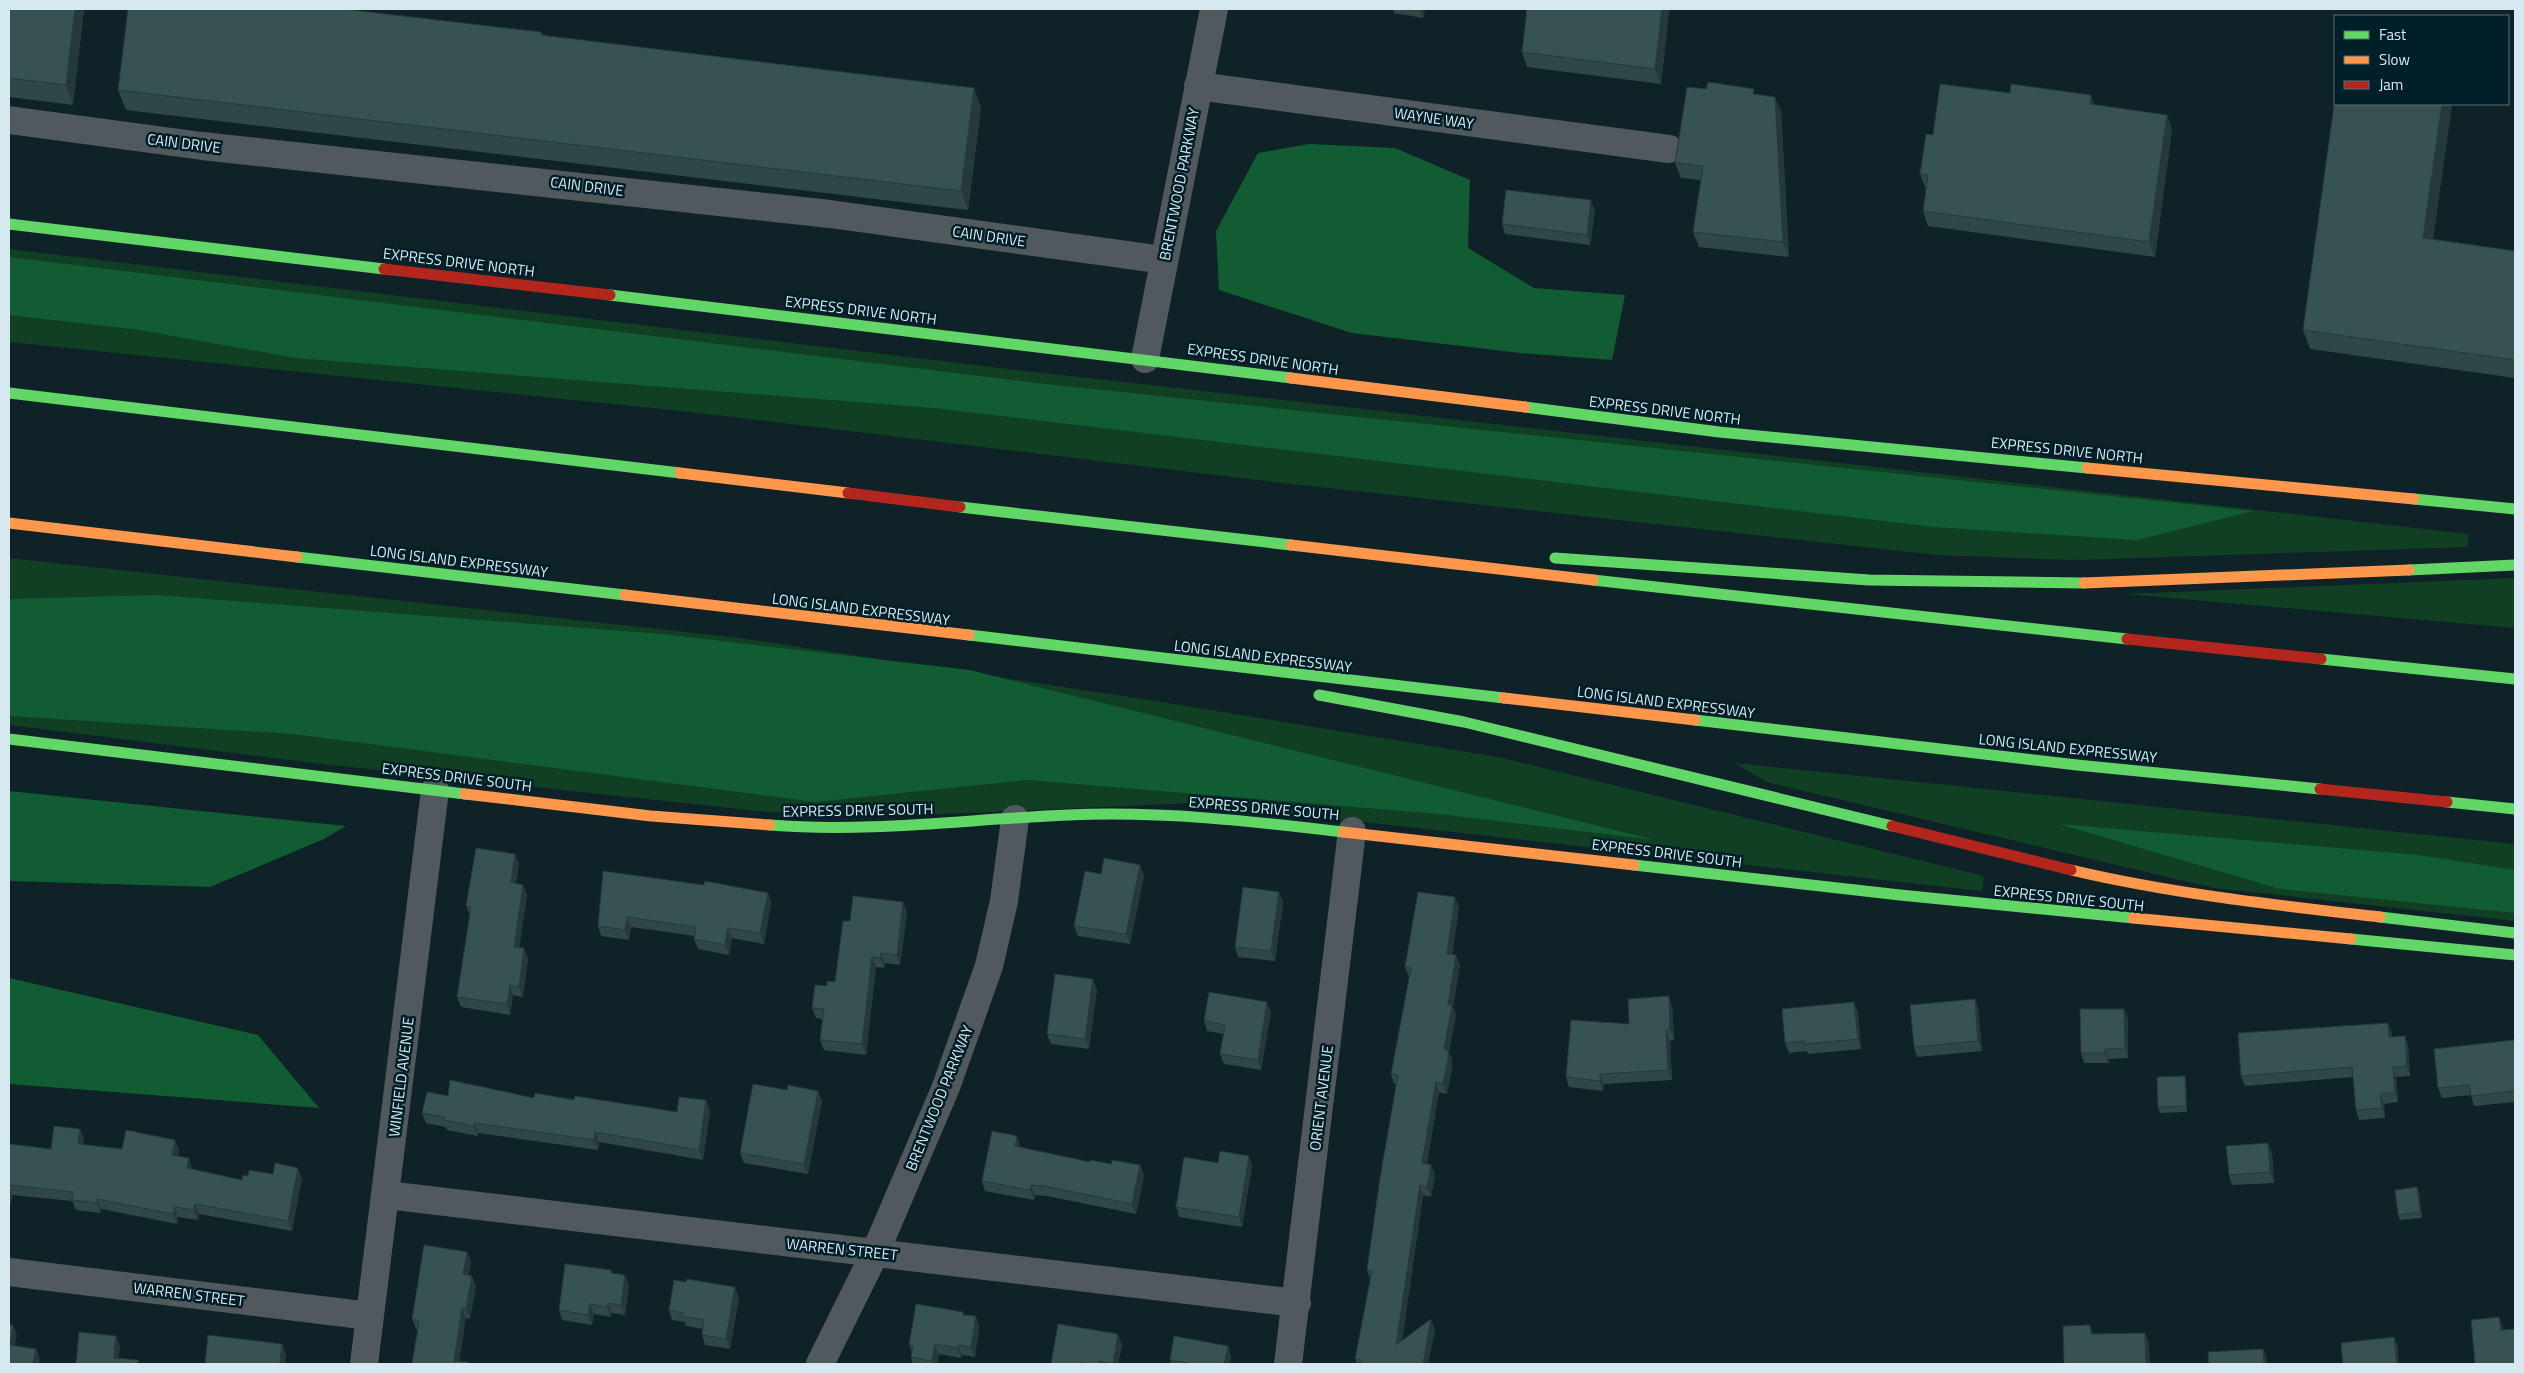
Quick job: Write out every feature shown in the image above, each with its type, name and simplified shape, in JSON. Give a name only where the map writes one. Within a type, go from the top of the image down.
[{"type":"main road","name":"EXPRESS DRIVE NORTH","points":[[9,224],[1145,359],[1719,432],[2515,509]]},
{"type":"main road","points":[[9,394],[1166,532],[2091,636],[2515,679]]},
{"type":"main road","name":"LONG ISLAND EXPRESSWAY","points":[[9,523],[882,627],[2077,765],[2515,809]]},
{"type":"main road","points":[[1166,532],[1443,551]]},
{"type":"main road","points":[[1542,557],[1869,580],[2091,583],[2515,565]]},
{"type":"main road","points":[[882,627],[1137,667]]},
{"type":"main road","points":[[1303,693],[1391,707],[1464,722],[2131,884],[2216,898],[2515,933]]},
{"type":"main road","name":"EXPRESS DRIVE SOUTH","points":[[9,738],[693,820],[802,828],[893,827],[1069,815],[1165,814],[1352,832],[1900,895],[2515,955]]},
{"type":"street","name":"BRENTWOOD PARKWAY","points":[[1145,359],[1214,9]]},
{"type":"street","name":"WAYNE WAY","points":[[1198,86],[1669,149]]},
{"type":"street","name":"CAIN DRIVE","points":[[9,120],[202,146],[830,214],[1164,260]]},
{"type":"street","name":"WINFIELD AVENUE","points":[[364,1364],[387,1195],[435,790]]},
{"type":"street","name":"BRENTWOOD PARKWAY","points":[[820,1364],[875,1253],[946,1087],[989,966],[1004,900],[1015,819]]},
{"type":"street","name":"ORIENT AVENUE","points":[[1288,1364],[1352,832]]},
{"type":"street","name":"WARREN STREET","points":[[387,1195],[1296,1303]]},
{"type":"street","name":"WARREN STREET","points":[[9,1272],[370,1316]]},
{"type":"green space","points":[[1309,144],[1395,148],[1470,180],[1468,248],[1534,288],[1625,295],[1612,360],[1520,353],[1352,333],[1219,290],[1216,231],[1258,153]]},
{"type":"green space","points":[[9,249],[1017,370],[2469,534],[2467,547],[2075,560],[1938,555],[1282,483],[691,412],[9,342]]},
{"type":"green space","points":[[9,257],[1045,384],[2253,511],[2137,540],[1934,527],[933,408],[295,358],[140,330],[9,315]]},
{"type":"green space","points":[[9,558],[740,638],[1162,702],[1498,757],[1984,876],[1982,891],[1193,803],[876,817],[757,811],[322,764],[9,725]]},
{"type":"green space","points":[[2515,578],[2515,628],[2125,594]]},
{"type":"green space","points":[[157,595],[662,634],[970,670],[1655,840],[1439,814],[1028,780],[815,802],[293,734],[9,716],[9,599]]},
{"type":"green space","points":[[1735,763],[2515,844],[2515,921],[2214,888],[1766,782]]},
{"type":"green space","points":[[9,791],[346,826],[324,839],[210,887],[9,881]]},
{"type":"green space","points":[[2059,824],[2419,855],[2515,870],[2515,913],[2280,889]]},
{"type":"green space","points":[[9,978],[258,1035],[319,1108],[9,1084]]},
{"type":"building","points":[[9,9],[75,9],[66,85],[9,78]]},
{"type":"building","points":[[128,9],[343,9],[541,32],[541,35],[974,88],[961,191],[118,90]]},
{"type":"building","points":[[1527,9],[1662,9],[1655,69],[1522,52]]},
{"type":"building","points":[[1708,82],[1754,89],[1753,94],[1775,97],[1783,242],[1693,232],[1703,166],[1675,163],[1687,87],[1706,89]]},
{"type":"building","points":[[1940,84],[2010,93],[2011,84],[2091,95],[2090,104],[2167,115],[2149,242],[1923,211],[1928,175],[1920,174],[1926,134],[1933,135]]},
{"type":"building","points":[[2334,105],[2442,105],[2423,238],[2515,251],[2515,360],[2303,330]]},
{"type":"building","points":[[1506,190],[1591,200],[1587,235],[1502,224]]},
{"type":"building","points":[[476,848],[515,854],[511,882],[523,885],[514,947],[524,948],[519,987],[510,985],[507,1004],[457,997],[471,907],[466,906]]},
{"type":"building","points":[[1104,858],[1140,865],[1126,934],[1074,926],[1085,871],[1101,874]]},
{"type":"building","points":[[603,871],[704,885],[705,881],[768,893],[760,933],[728,928],[725,945],[694,939],[696,927],[627,917],[625,930],[598,926]]},
{"type":"building","points":[[1243,887],[1279,892],[1271,951],[1235,947]]},
{"type":"building","points":[[1418,892],[1455,897],[1447,954],[1456,955],[1448,1004],[1452,1005],[1444,1049],[1448,1050],[1448,1058],[1443,1084],[1436,1082],[1422,1163],[1431,1165],[1427,1187],[1420,1185],[1396,1345],[1431,1319],[1423,1364],[1361,1364],[1362,1360],[1355,1359],[1372,1271],[1367,1270],[1380,1178],[1398,1075],[1391,1074],[1411,968],[1405,967]]},
{"type":"building","points":[[853,896],[903,902],[897,955],[881,953],[880,958],[872,957],[862,1044],[820,1040],[824,1009],[812,1008],[815,985],[827,986],[827,981],[835,982],[843,921],[850,921]]},
{"type":"building","points":[[1055,974],[1093,979],[1085,1039],[1047,1034]]},
{"type":"building","points":[[1209,992],[1267,1002],[1258,1060],[1220,1054],[1225,1025],[1204,1021]]},
{"type":"building","points":[[1669,996],[1670,1030],[1666,1030],[1668,1070],[1600,1074],[1600,1081],[1566,1077],[1571,1020],[1629,1024],[1628,999]]},
{"type":"building","points":[[1975,999],[1978,1041],[1914,1047],[1910,1005]]},
{"type":"building","points":[[1854,1002],[1858,1039],[1804,1044],[1804,1041],[1785,1043],[1782,1009]]},
{"type":"building","points":[[2080,1009],[2124,1009],[2125,1048],[2105,1049],[2105,1053],[2081,1053]]},
{"type":"building","points":[[2388,1023],[2389,1037],[2405,1036],[2407,1066],[2393,1067],[2395,1092],[2380,1094],[2382,1108],[2356,1110],[2352,1067],[2241,1076],[2238,1033]]},
{"type":"building","points":[[2514,1040],[2515,1091],[2471,1096],[2469,1085],[2438,1088],[2434,1049]]},
{"type":"building","points":[[2185,1076],[2186,1106],[2158,1107],[2157,1077]]},
{"type":"building","points":[[450,1080],[534,1098],[535,1093],[574,1100],[575,1096],[677,1112],[679,1097],[706,1100],[699,1150],[595,1132],[594,1140],[475,1123],[474,1126],[422,1113],[427,1092],[448,1096]]},
{"type":"building","points":[[753,1084],[787,1090],[788,1085],[818,1091],[804,1164],[740,1153]]},
{"type":"building","points":[[54,1126],[80,1129],[78,1144],[122,1149],[126,1130],[175,1140],[172,1155],[189,1158],[187,1168],[242,1180],[243,1175],[248,1176],[249,1170],[273,1174],[275,1163],[298,1168],[288,1221],[195,1204],[194,1210],[175,1207],[173,1214],[97,1199],[97,1203],[72,1200],[73,1192],[9,1185],[9,1144],[51,1149]]},
{"type":"building","points":[[992,1131],[1017,1136],[1015,1146],[1090,1162],[1090,1160],[1111,1164],[1112,1160],[1140,1165],[1132,1204],[1044,1186],[1031,1185],[1030,1190],[982,1181]]},
{"type":"building","points":[[2268,1143],[2270,1172],[2229,1175],[2226,1146]]},
{"type":"building","points":[[1220,1151],[1249,1156],[1239,1217],[1176,1207],[1184,1157],[1218,1163]]},
{"type":"building","points":[[2417,1187],[2420,1212],[2398,1215],[2395,1190]]},
{"type":"building","points":[[424,1245],[467,1252],[463,1274],[472,1276],[466,1309],[462,1308],[454,1361],[468,1362],[467,1364],[412,1364],[419,1321],[412,1319]]},
{"type":"building","points":[[565,1264],[611,1270],[611,1273],[625,1275],[621,1305],[608,1303],[607,1307],[590,1304],[588,1315],[559,1310]]},
{"type":"building","points":[[687,1279],[735,1287],[726,1339],[702,1335],[704,1320],[682,1316],[683,1313],[669,1310],[674,1280],[686,1282]]},
{"type":"building","points":[[916,1304],[963,1312],[963,1315],[976,1316],[971,1347],[958,1345],[958,1348],[935,1344],[932,1361],[911,1357],[913,1345],[909,1345]]},
{"type":"building","points":[[2499,1317],[2501,1330],[2515,1329],[2515,1364],[2475,1364],[2471,1320]]},
{"type":"building","points":[[1058,1324],[1118,1334],[1113,1364],[1099,1361],[1099,1364],[1051,1364]]},
{"type":"building","points":[[9,1325],[13,1325],[10,1345],[36,1349],[33,1364],[9,1364]]},
{"type":"building","points":[[2090,1325],[2091,1334],[2145,1333],[2146,1364],[2064,1364],[2063,1326]]},
{"type":"building","points":[[79,1332],[116,1336],[114,1358],[138,1360],[138,1364],[76,1364]]},
{"type":"building","points":[[208,1335],[282,1344],[280,1364],[205,1364]]},
{"type":"building","points":[[1174,1336],[1228,1346],[1224,1364],[1187,1364],[1170,1360]]},
{"type":"building","points":[[2394,1337],[2397,1364],[2343,1364],[2341,1343]]},
{"type":"building","points":[[2263,1349],[2264,1364],[2209,1364],[2208,1352]]},
{"type":"traffic: fast","points":[[9,224],[384,269]]},
{"type":"traffic: fast","points":[[610,295],[1291,378]]},
{"type":"traffic: fast","points":[[9,393],[680,473]]},
{"type":"traffic: fast","points":[[1525,407],[1719,432],[2087,468]]},
{"type":"traffic: fast","points":[[2414,499],[2515,509]]},
{"type":"traffic: fast","points":[[960,507],[1291,545]]},
{"type":"traffic: fast","points":[[297,557],[625,595]]},
{"type":"traffic: fast","points":[[1555,558],[1869,580],[2084,583]]},
{"type":"traffic: fast","points":[[2409,570],[2515,565]]},
{"type":"traffic: fast","points":[[1593,580],[2127,639]]},
{"type":"traffic: fast","points":[[969,635],[1504,698]]},
{"type":"traffic: fast","points":[[2321,659],[2515,679]]},
{"type":"traffic: fast","points":[[1319,695],[1464,722],[1892,826]]},
{"type":"traffic: fast","points":[[1695,720],[2077,765],[2320,789]]},
{"type":"traffic: fast","points":[[9,739],[465,794]]},
{"type":"traffic: fast","points":[[2447,802],[2515,809]]},
{"type":"traffic: fast","points":[[770,825],[807,827],[882,826],[1068,815],[1137,814],[1240,821],[1343,832]]},
{"type":"traffic: fast","points":[[1634,865],[1900,895],[2133,918]]},
{"type":"traffic: fast","points":[[2380,917],[2515,933]]},
{"type":"traffic: fast","points":[[2351,939],[2515,955]]},
{"type":"traffic: slow","points":[[1291,378],[1525,407]]},
{"type":"traffic: slow","points":[[2087,468],[2414,499]]},
{"type":"traffic: slow","points":[[680,473],[848,493]]},
{"type":"traffic: slow","points":[[9,523],[297,557]]},
{"type":"traffic: slow","points":[[1291,545],[1593,580]]},
{"type":"traffic: slow","points":[[2084,583],[2409,570]]},
{"type":"traffic: slow","points":[[625,595],[969,635]]},
{"type":"traffic: slow","points":[[1504,698],[1695,720]]},
{"type":"traffic: slow","points":[[465,794],[651,816],[770,825]]},
{"type":"traffic: slow","points":[[1343,832],[1634,865]]},
{"type":"traffic: slow","points":[[2071,870],[2186,892],[2380,917]]},
{"type":"traffic: slow","points":[[2133,918],[2351,939]]},
{"type":"traffic: jam","points":[[384,269],[610,295]]},
{"type":"traffic: jam","points":[[848,493],[960,507]]},
{"type":"traffic: jam","points":[[2127,639],[2321,659]]},
{"type":"traffic: jam","points":[[2320,789],[2447,802]]},
{"type":"traffic: jam","points":[[1892,826],[2071,870]]}]
